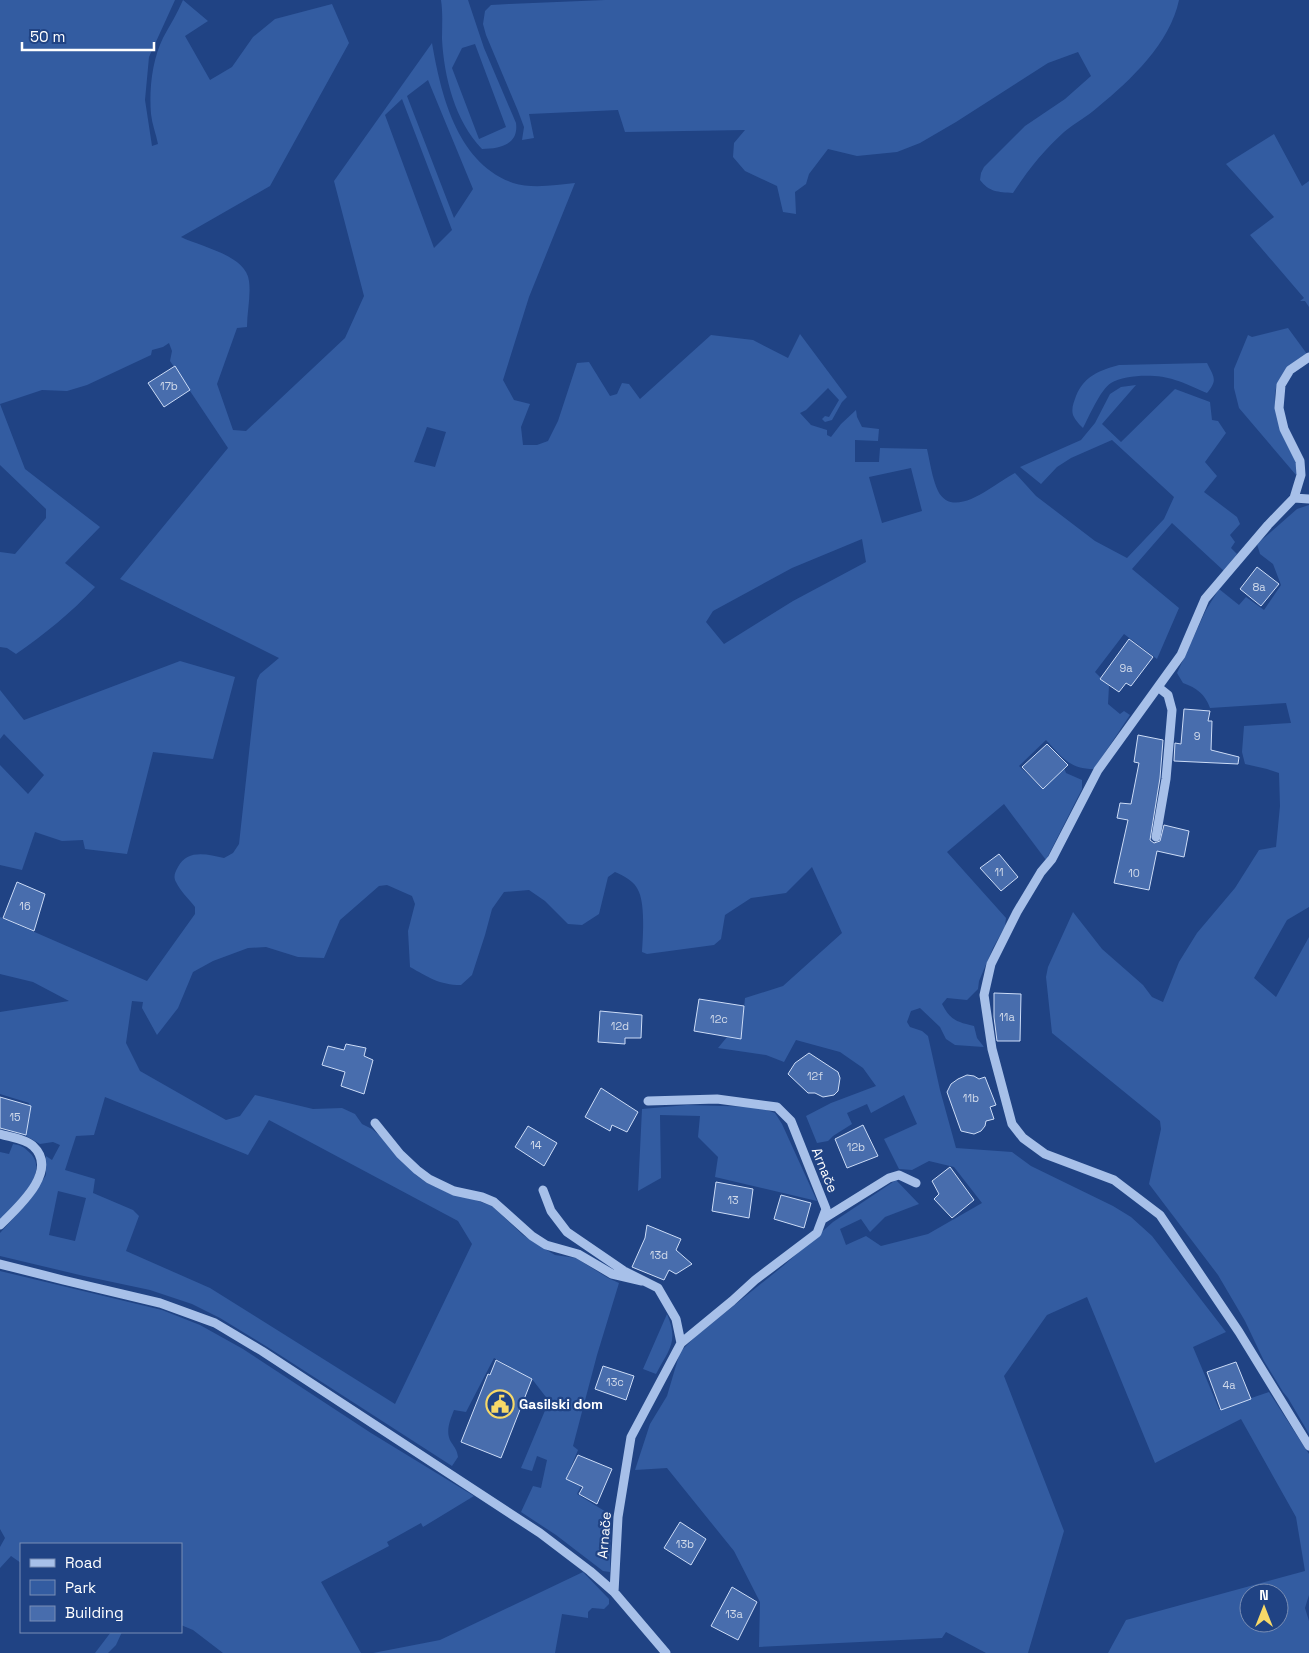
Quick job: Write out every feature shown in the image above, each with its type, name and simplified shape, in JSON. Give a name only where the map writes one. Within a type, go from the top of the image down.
[{"type":"street","points":[[1309,358],[1290,370],[1281,385],[1279,408],[1284,429],[1300,462],[1301,475],[1294,498],[1268,525],[1205,599],[1181,655],[1098,770],[1052,860],[1041,872],[1031,888],[990,964],[984,996],[992,1049],[1012,1124],[1023,1138],[1045,1154],[1114,1180],[1160,1215],[1239,1332],[1309,1446]]},
{"type":"street","points":[[1294,498],[1309,499]]},
{"type":"street","points":[[1156,837],[1166,779],[1172,710],[1168,695],[1158,687]]},
{"type":"street","name":"Arnače","points":[[614,1592],[618,1517],[631,1438],[681,1343],[732,1302],[754,1280],[818,1233],[826,1209],[791,1121],[777,1107],[717,1099],[648,1101]]},
{"type":"street","points":[[375,1123],[400,1154],[429,1179],[454,1191],[482,1197],[494,1202],[532,1236],[546,1245],[578,1254],[612,1274],[642,1280]]},
{"type":"street","points":[[0,1134],[32,1144],[40,1154],[42,1170],[30,1196],[0,1226]]},
{"type":"street","points":[[822,1218],[889,1178],[899,1175],[916,1183]]},
{"type":"street","points":[[543,1190],[551,1211],[567,1232],[624,1271],[658,1288],[676,1319],[681,1343]]},
{"type":"street","points":[[0,1264],[160,1303],[215,1323],[262,1351],[540,1533],[614,1592],[666,1653]]},
{"type":"green space","points":[[0,0],[175,0],[149,57],[145,100],[152,146],[158,144],[150,105],[154,65],[163,38],[183,0],[208,21],[185,36],[210,80],[232,67],[253,37],[275,19],[332,4],[349,43],[270,186],[181,237],[231,258],[246,272],[249,281],[247,327],[237,328],[217,384],[233,430],[246,431],[345,338],[364,296],[334,181],[432,43],[447,105],[465,144],[478,160],[494,173],[520,185],[544,186],[575,183],[529,297],[503,380],[514,400],[530,404],[521,427],[523,445],[537,445],[548,441],[558,421],[577,363],[589,362],[610,396],[617,394],[622,383],[629,384],[640,399],[711,335],[753,340],[788,358],[800,334],[847,397],[832,420],[825,422],[822,419],[825,416],[829,417],[839,400],[828,388],[806,410],[800,413],[811,425],[827,430],[827,435],[831,437],[856,410],[862,427],[879,429],[878,441],[855,440],[855,462],[879,462],[880,448],[927,449],[938,491],[945,499],[954,503],[975,497],[1015,473],[1036,496],[1095,541],[1127,558],[1164,519],[1174,497],[1112,440],[1071,458],[1057,467],[1041,484],[1020,467],[1081,440],[1095,423],[1110,394],[1121,387],[1136,385],[1102,424],[1121,442],[1175,389],[1210,402],[1212,420],[1218,421],[1226,433],[1205,462],[1217,476],[1204,492],[1237,517],[1240,524],[1230,535],[1235,542],[1231,548],[1237,554],[1224,571],[1172,523],[1132,569],[1179,608],[1157,659],[1124,634],[1095,672],[1109,686],[1108,704],[1120,714],[1124,711],[1130,715],[1094,769],[1078,767],[1067,761],[1046,740],[1019,766],[1043,789],[1064,768],[1066,773],[1082,780],[1082,789],[1046,860],[1004,804],[947,852],[1006,918],[1005,926],[979,981],[978,989],[967,1000],[947,998],[942,1004],[948,1014],[955,1020],[974,1026],[977,1038],[984,1047],[955,1045],[946,1039],[940,1027],[920,1008],[911,1011],[907,1022],[910,1027],[922,1031],[928,1036],[956,1148],[1012,1152],[1031,1166],[1113,1206],[1131,1217],[1152,1236],[1226,1332],[1193,1347],[1219,1409],[1269,1392],[1309,1454],[1309,1595],[1305,1608],[1309,1621],[1309,1653],[1108,1653],[1126,1620],[1239,1589],[1239,1633],[1289,1633],[1289,1583],[1261,1583],[1305,1571],[1296,1517],[1241,1419],[1155,1463],[1087,1297],[1047,1315],[1004,1376],[1064,1531],[1028,1653],[986,1653],[946,1632],[942,1638],[759,1647],[760,1602],[734,1551],[667,1468],[635,1470],[650,1424],[667,1396],[680,1352],[696,1336],[783,1266],[833,1222],[896,1180],[919,1204],[885,1217],[870,1232],[861,1219],[840,1229],[846,1245],[866,1236],[881,1246],[928,1234],[982,1203],[954,1167],[929,1161],[912,1170],[899,1169],[884,1139],[917,1124],[904,1095],[871,1113],[867,1104],[847,1113],[852,1124],[828,1141],[817,1143],[806,1116],[831,1103],[876,1086],[863,1068],[840,1052],[796,1040],[784,1062],[766,1055],[718,1048],[727,1037],[741,1038],[745,998],[783,986],[842,933],[812,867],[786,893],[751,898],[725,915],[721,939],[714,945],[647,954],[642,952],[643,913],[639,892],[632,882],[615,872],[608,877],[599,914],[582,925],[568,924],[545,901],[529,890],[504,892],[492,909],[472,975],[461,985],[440,982],[410,967],[408,931],[415,904],[412,896],[387,885],[379,886],[340,920],[324,958],[298,957],[266,947],[248,948],[213,961],[193,972],[178,1008],[157,1035],[142,1008],[143,1002],[132,1001],[126,1043],[140,1071],[226,1120],[240,1116],[255,1095],[313,1109],[342,1108],[355,1114],[362,1124],[372,1129],[385,1140],[416,1175],[427,1183],[492,1206],[523,1235],[550,1252],[555,1255],[576,1258],[619,1283],[597,1355],[573,1446],[578,1450],[566,1479],[581,1486],[577,1494],[611,1515],[610,1572],[603,1571],[556,1535],[521,1512],[533,1486],[541,1488],[547,1460],[537,1456],[532,1471],[521,1468],[549,1401],[532,1379],[494,1358],[466,1412],[454,1410],[452,1414],[448,1434],[458,1457],[452,1466],[269,1348],[220,1318],[192,1304],[150,1290],[0,1256],[0,1233],[30,1200],[46,1175],[46,1156],[52,1160],[60,1145],[53,1142],[40,1144],[21,1133],[29,1103],[0,1094],[0,1012],[69,1001],[33,982],[0,974],[0,917],[147,981],[195,914],[195,907],[175,880],[175,875],[182,861],[187,857],[198,854],[224,858],[233,853],[239,844],[257,680],[260,674],[279,658],[120,579],[228,448],[170,361],[172,351],[169,343],[152,350],[151,355],[87,385],[67,391],[42,390],[0,404]],"holes":[[[428,80],[473,189],[454,218],[407,96]],[[402,99],[452,230],[434,248],[385,115]],[[427,427],[446,432],[435,467],[414,462]],[[911,468],[922,511],[882,523],[869,477]],[[862,539],[866,562],[793,601],[724,644],[706,622],[713,611],[792,568]],[[105,1097],[248,1155],[269,1120],[458,1221],[472,1244],[395,1404],[210,1288],[126,1251],[139,1216],[133,1210],[93,1193],[95,1179],[65,1170],[76,1136],[94,1135]],[[58,1191],[86,1198],[75,1241],[49,1235]]]},
{"type":"green space","points":[[441,0],[468,0],[484,48],[516,123],[516,130],[511,141],[501,147],[482,149],[473,138],[458,112],[445,68]],"holes":[[[475,44],[506,127],[479,139],[452,68],[462,48]]]},
{"type":"green space","points":[[605,0],[1179,0],[1167,31],[1158,46],[1136,73],[1111,96],[1064,132],[1024,176],[1013,193],[998,192],[990,189],[980,180],[981,173],[984,167],[1025,126],[1065,99],[1091,76],[1078,52],[1048,63],[956,122],[920,143],[897,152],[857,156],[828,149],[809,174],[806,184],[795,192],[796,214],[783,212],[777,186],[745,171],[733,157],[734,143],[745,130],[625,132],[618,110],[529,114],[534,138],[522,140],[524,127],[486,35],[483,24],[485,11],[491,5]]},
{"type":"green space","points":[[1274,134],[1302,186],[1309,181],[1309,307],[1305,301],[1300,301],[1304,298],[1250,235],[1274,217],[1226,164]]},
{"type":"green space","points":[[1288,328],[1307,354],[1279,382],[1275,394],[1277,414],[1298,463],[1299,471],[1296,475],[1239,408],[1234,388],[1234,369],[1248,335],[1252,337]]},
{"type":"green space","points":[[1207,363],[1214,381],[1207,393],[1168,378],[1143,376],[1125,378],[1107,386],[1083,428],[1073,415],[1073,405],[1083,383],[1105,369],[1119,365]]},
{"type":"green space","points":[[0,404],[25,469],[100,527],[65,563],[95,587],[57,623],[16,654],[7,648],[0,647],[0,552],[15,554],[46,518],[46,509],[0,465]]},
{"type":"green space","points":[[1309,505],[1309,907],[1287,920],[1254,978],[1276,997],[1309,937],[1309,1434],[1264,1361],[1245,1321],[1218,1275],[1149,1184],[1161,1129],[1160,1121],[1052,1033],[1046,977],[1048,967],[1073,912],[1102,949],[1143,985],[1152,997],[1163,1002],[1179,962],[1197,933],[1235,888],[1259,850],[1276,847],[1280,806],[1279,773],[1245,764],[1242,752],[1244,726],[1291,723],[1286,703],[1210,708],[1203,695],[1196,689],[1183,683],[1177,673],[1206,610],[1219,589],[1239,605],[1246,597],[1264,610],[1281,585],[1273,564],[1260,554],[1257,544],[1297,509]]},
{"type":"green space","points":[[180,661],[235,677],[213,759],[153,752],[127,854],[85,849],[83,840],[62,841],[35,832],[22,870],[0,865],[0,765],[28,794],[44,775],[4,734],[0,739],[0,690],[24,720]]},
{"type":"green space","points":[[687,1105],[759,1107],[775,1113],[782,1124],[817,1201],[715,1177],[718,1157],[698,1137],[700,1116],[660,1115],[661,1178],[638,1191],[642,1109]]},
{"type":"green space","points":[[13,1144],[22,1147],[30,1153],[35,1161],[36,1170],[33,1180],[21,1199],[0,1221],[0,1152],[9,1154]]},
{"type":"green space","points":[[0,1271],[162,1310],[200,1325],[243,1349],[371,1433],[474,1496],[423,1527],[421,1523],[387,1542],[389,1546],[321,1582],[361,1653],[223,1653],[193,1630],[182,1625],[182,1543],[20,1543],[20,1562],[11,1556],[0,1568],[0,1547],[5,1538],[0,1529]]},
{"type":"green space","points":[[667,1314],[671,1324],[671,1345],[656,1374],[643,1369]]},
{"type":"green space","points":[[583,1572],[609,1599],[609,1604],[604,1609],[592,1608],[588,1612],[588,1618],[562,1614],[555,1653],[373,1653],[440,1640]]},
{"type":"green space","points":[[110,1633],[122,1633],[116,1645],[108,1653],[95,1653]]},
{"type":"building","points":[[175,366],[190,390],[164,407],[148,383]]},
{"type":"building","points":[[1257,567],[1279,584],[1261,606],[1240,589]]},
{"type":"building","points":[[1129,639],[1153,657],[1131,686],[1126,683],[1119,692],[1100,679]]},
{"type":"building","points":[[1184,709],[1210,711],[1208,721],[1212,721],[1211,750],[1239,757],[1238,764],[1174,761],[1175,743],[1181,744]]},
{"type":"building","points":[[1138,735],[1163,740],[1160,778],[1150,840],[1154,843],[1160,841],[1164,825],[1189,831],[1184,857],[1157,851],[1149,890],[1114,883],[1128,820],[1117,818],[1120,803],[1131,804],[1139,763],[1134,762]]},
{"type":"building","points":[[1047,744],[1068,765],[1043,789],[1022,767]]},
{"type":"building","points":[[999,854],[1018,877],[1001,891],[980,868]]},
{"type":"building","points":[[17,882],[45,894],[34,931],[3,918]]},
{"type":"building","points":[[994,993],[1021,994],[1020,1041],[997,1041]]},
{"type":"building","points":[[699,999],[744,1006],[741,1039],[694,1031]]},
{"type":"building","points":[[600,1011],[642,1015],[641,1038],[625,1038],[625,1044],[598,1042]]},
{"type":"building","points":[[346,1044],[366,1048],[364,1056],[373,1060],[364,1094],[341,1086],[345,1072],[322,1065],[328,1046],[344,1050]]},
{"type":"building","points":[[809,1053],[838,1072],[840,1078],[838,1091],[834,1095],[823,1097],[815,1093],[808,1093],[788,1074],[795,1063]]},
{"type":"building","points":[[967,1075],[979,1079],[985,1077],[996,1105],[990,1107],[994,1119],[986,1121],[981,1131],[974,1134],[961,1131],[947,1092],[951,1084]]},
{"type":"building","points":[[601,1088],[638,1112],[627,1132],[612,1125],[610,1131],[585,1117]]},
{"type":"building","points":[[0,1097],[31,1106],[26,1135],[0,1128]]},
{"type":"building","points":[[863,1125],[878,1156],[847,1168],[835,1139]]},
{"type":"building","points":[[528,1126],[557,1143],[544,1166],[515,1147]]},
{"type":"building","points":[[950,1167],[974,1200],[952,1218],[934,1199],[939,1194],[932,1181]]},
{"type":"building","points":[[716,1182],[753,1189],[749,1218],[712,1211]]},
{"type":"building","points":[[781,1195],[811,1203],[804,1228],[774,1219]]},
{"type":"building","points":[[647,1225],[681,1239],[676,1250],[692,1264],[676,1274],[669,1270],[664,1280],[632,1267],[645,1238]]},
{"type":"building","name":"Gasilski dom","points":[[496,1360],[532,1379],[501,1458],[461,1442],[488,1374],[490,1375]]},
{"type":"building","points":[[1236,1362],[1251,1399],[1221,1410],[1207,1372]]},
{"type":"building","points":[[603,1366],[634,1376],[626,1400],[595,1389]]},
{"type":"building","points":[[578,1455],[612,1469],[597,1504],[579,1494],[583,1487],[566,1479]]},
{"type":"building","points":[[680,1522],[706,1539],[691,1565],[664,1548]]},
{"type":"building","points":[[732,1587],[757,1602],[738,1640],[711,1626]]},
{"type":"place","name":"Gasilski dom","points":[[500,1404]]}]
